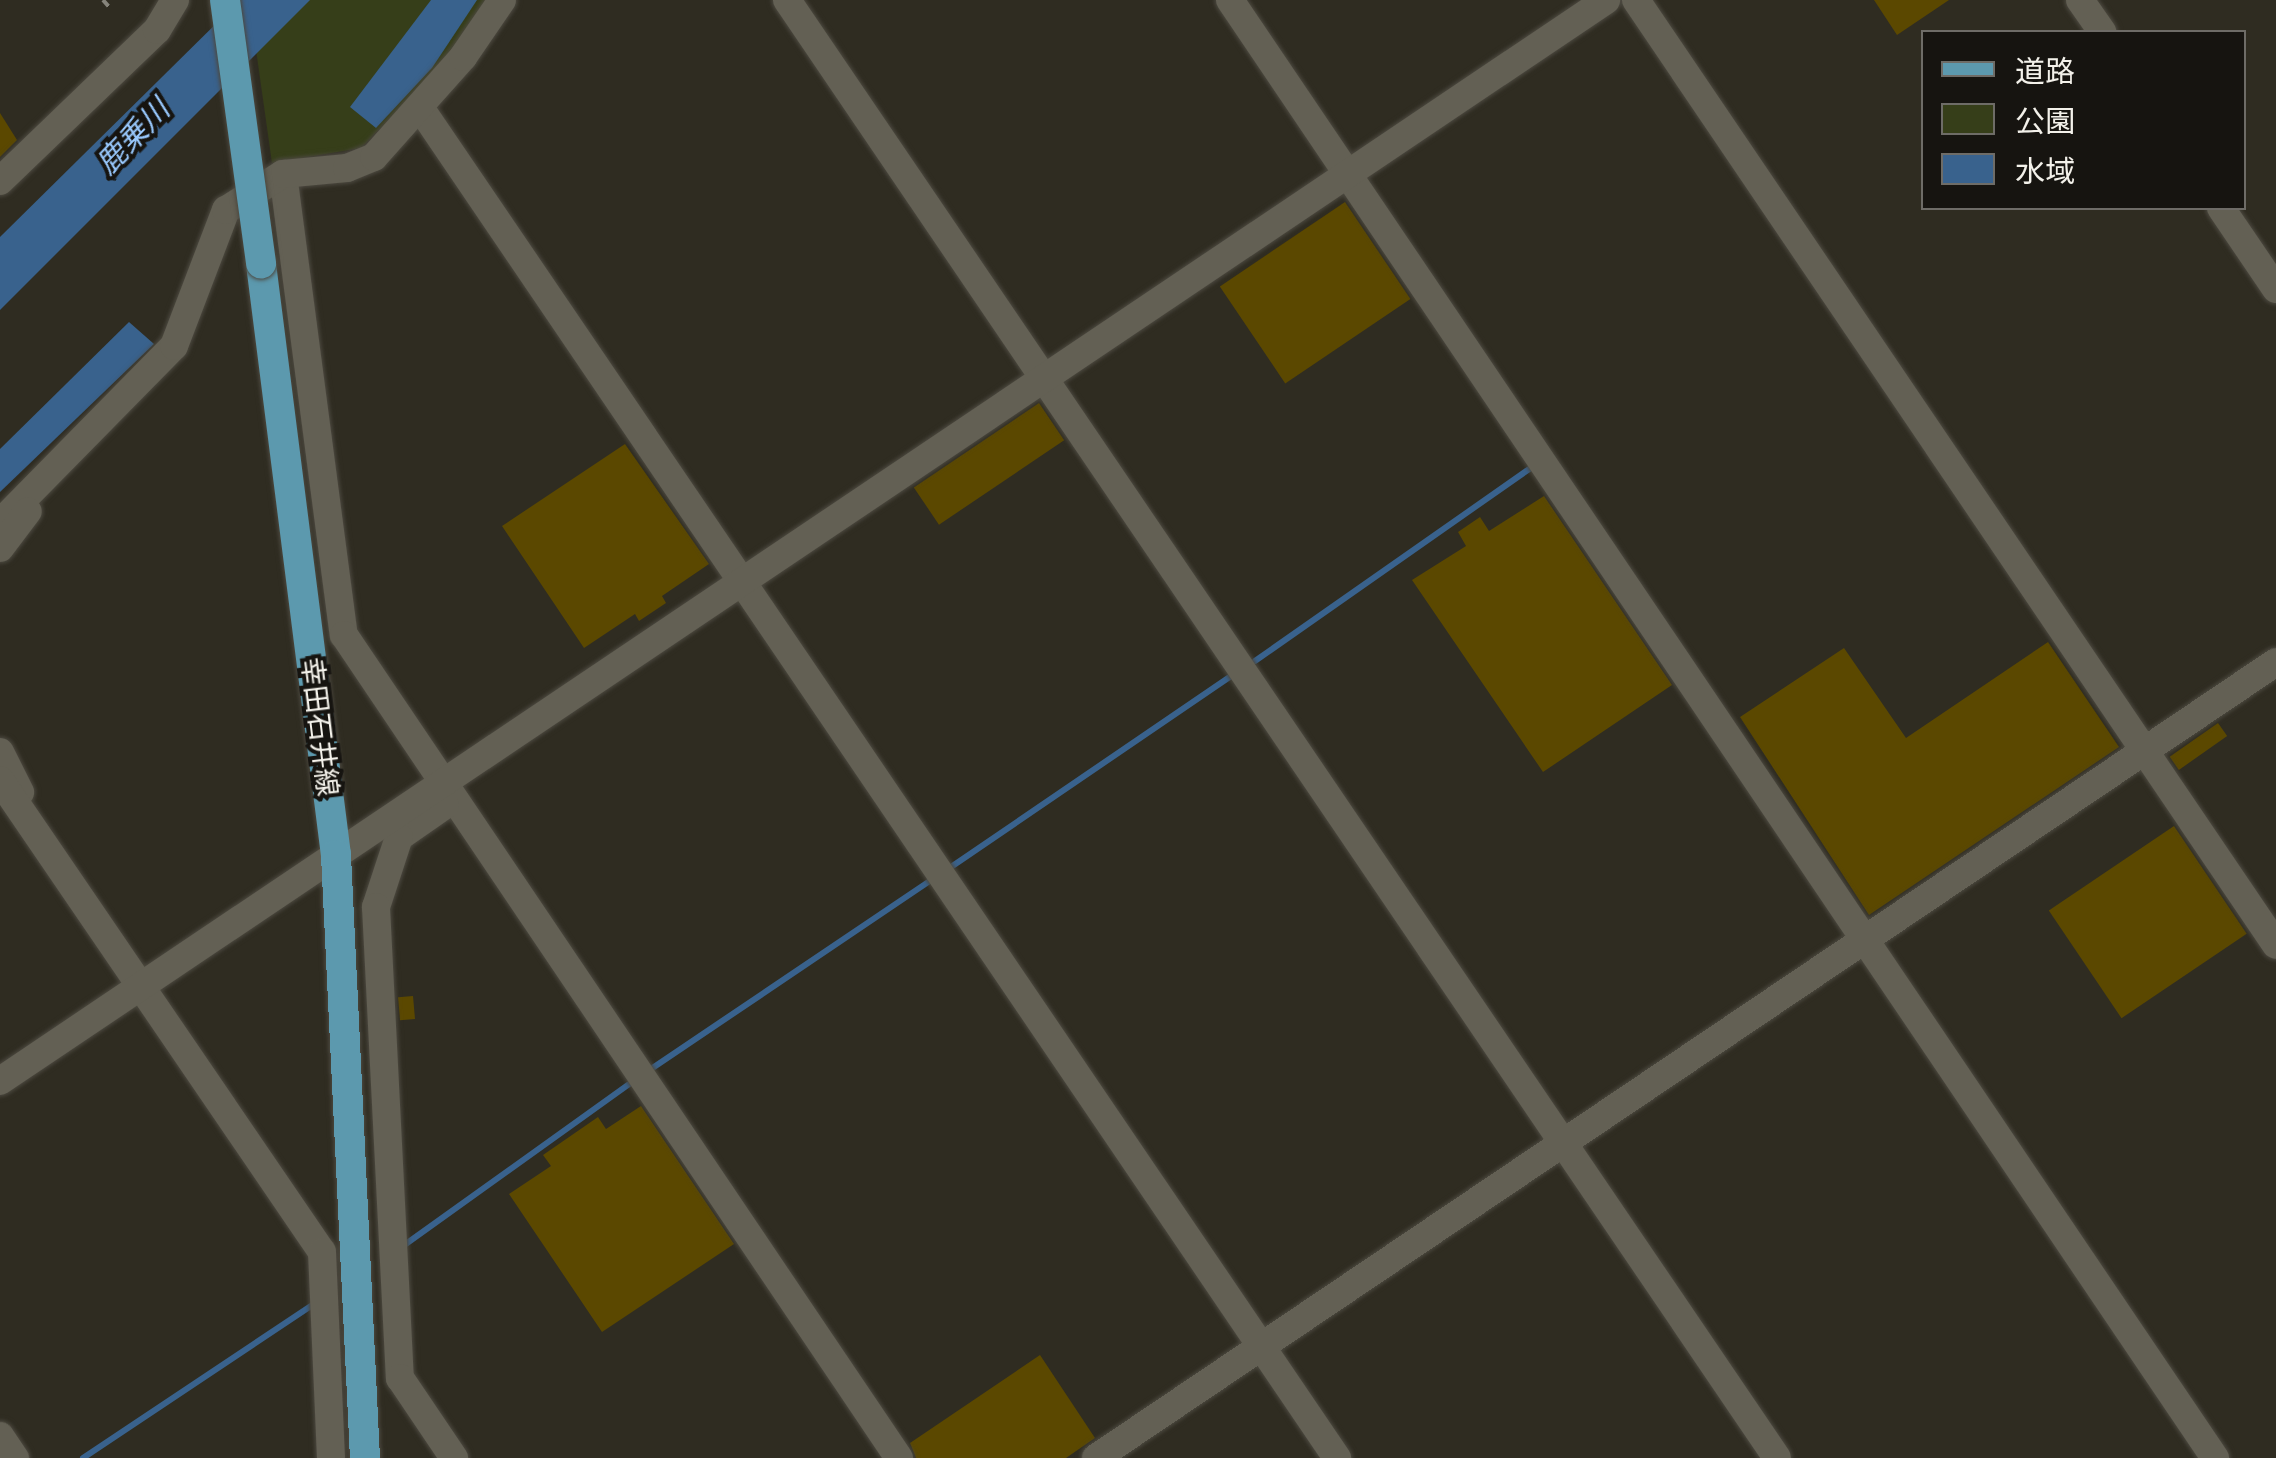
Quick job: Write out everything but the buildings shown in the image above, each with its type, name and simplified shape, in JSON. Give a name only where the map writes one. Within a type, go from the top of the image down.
[{"type":"main road","name":"幸田石井線","points":[[225,0],[336,856],[365,1458]]},
{"type":"street","points":[[0,181],[157,30],[175,0]]},
{"type":"street","points":[[0,523],[174,346],[226,210],[282,174],[365,162],[421,109],[502,0]]},
{"type":"street","points":[[787,0],[1047,377],[1777,1458]]},
{"type":"street","points":[[1230,0],[2214,1458]]},
{"type":"street","points":[[0,1081],[336,856],[449,791],[744,582],[1606,0]]},
{"type":"street","points":[[1636,0],[2276,945]]},
{"type":"street","points":[[2080,0],[2101,30]]},
{"type":"street","points":[[421,109],[1337,1458]]},
{"type":"street","points":[[282,174],[344,636],[898,1458]]},
{"type":"street","points":[[2221,210],[2276,289]]},
{"type":"street","points":[[0,548],[26,520],[31,490]]},
{"type":"street","points":[[1096,1458],[2276,662]]},
{"type":"street","points":[[0,752],[20,780],[5,794],[322,1252],[331,1458]]},
{"type":"street","points":[[449,791],[398,837],[376,907],[400,1378],[454,1458]]},
{"type":"street","points":[[0,1436],[15,1458]]},
{"type":"path","points":[[103,0],[110,8]]},
{"type":"green space","points":[[249,0],[489,0],[457,49],[361,148],[272,163]]},
{"type":"water","name":"鹿乗川","points":[[240,0],[310,0],[0,310],[0,237]]},
{"type":"water","points":[[431,0],[477,0],[432,68],[376,128],[350,107]]},
{"type":"water","points":[[129,322],[154,344],[0,492],[0,449]]},
{"type":"waterway","points":[[1255,661],[1531,468]]},
{"type":"waterway","points":[[951,867],[1231,676]]},
{"type":"waterway","points":[[651,1069],[933,879]]},
{"type":"waterway","points":[[403,1246],[629,1084]]},
{"type":"waterway","points":[[83,1458],[314,1304]]}]
